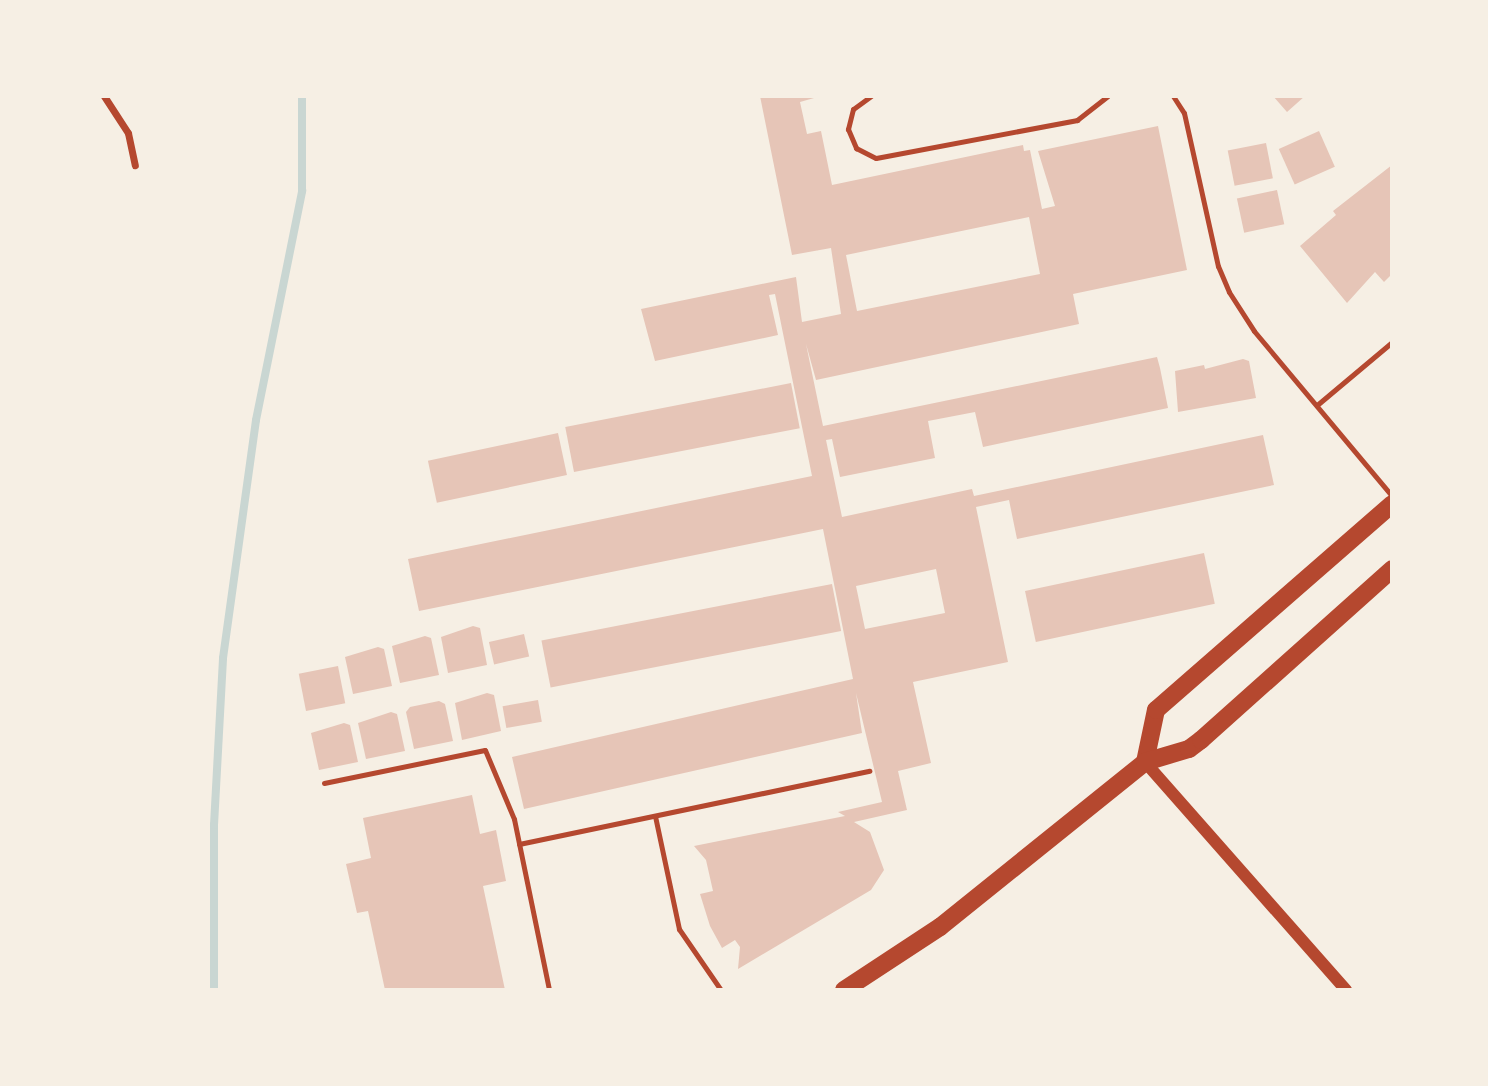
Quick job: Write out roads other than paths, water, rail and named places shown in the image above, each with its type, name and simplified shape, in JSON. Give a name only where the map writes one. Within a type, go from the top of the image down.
[{"type":"main road","points":[[1144,762],[1156,710],[1392,504]]},
{"type":"main road","points":[[844,990],[940,927],[1144,762],[1195,744],[1392,569]]},
{"type":"street","points":[[104,96],[128,133],[135,164]]},
{"type":"street","points":[[1144,762],[1346,990]]},
{"type":"lane","points":[[871,96],[853,108],[848,129],[856,148],[876,158],[1077,120],[1108,96]]},
{"type":"lane","points":[[1173,96],[1184,113],[1218,266],[1229,292],[1254,331],[1392,496]]},
{"type":"lane","points":[[1317,405],[1392,342]]},
{"type":"lane","points":[[324,783],[485,750],[511,808],[549,990]]},
{"type":"lane","points":[[519,844],[869,771]]},
{"type":"lane","points":[[655,816],[675,917],[687,944],[722,990]]},
{"type":"waterway","points":[[214,990],[214,825],[223,658],[256,420],[302,191],[302,96]]}]
